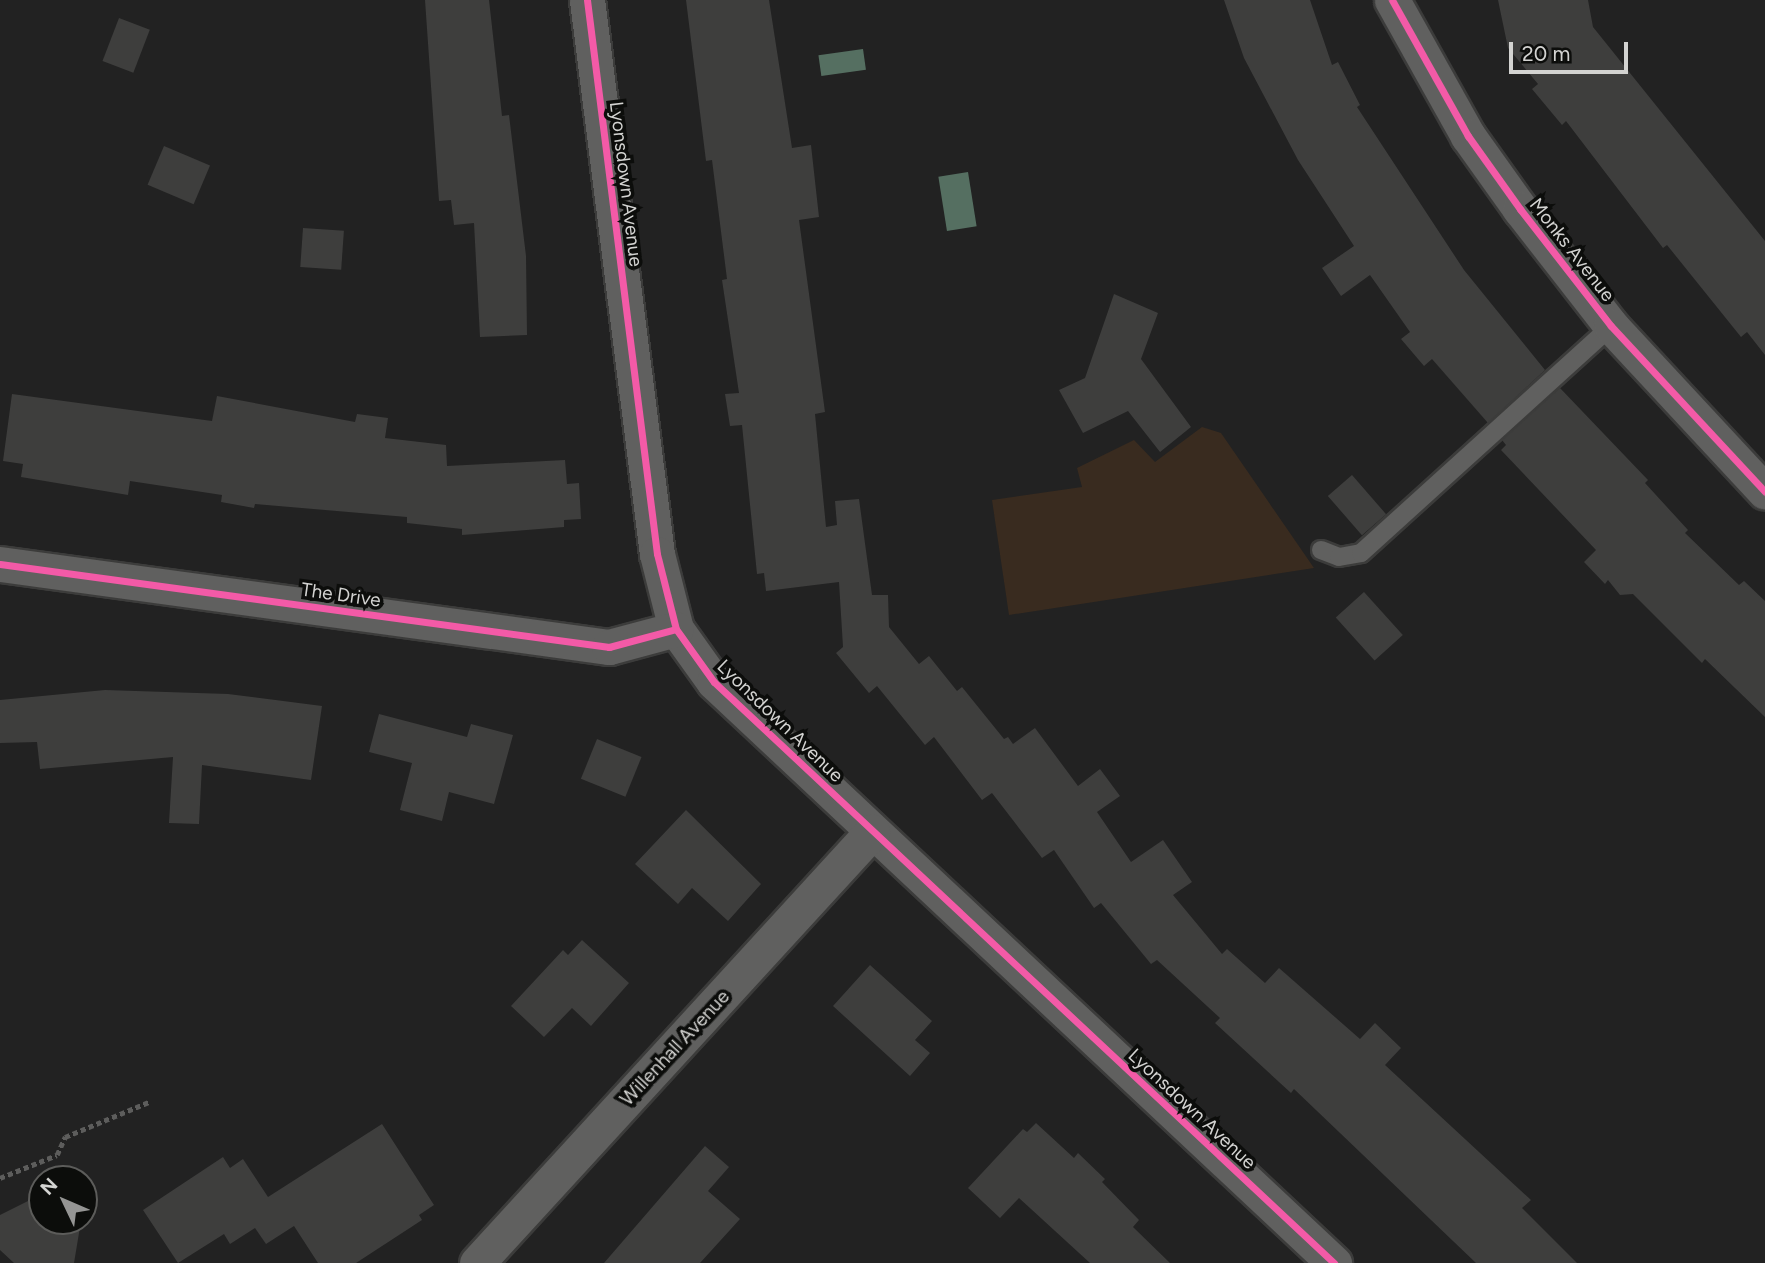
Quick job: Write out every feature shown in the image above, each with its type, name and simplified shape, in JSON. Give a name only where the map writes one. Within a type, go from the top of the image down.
[{"type":"street","name":"Lyonsdown Avenue","points":[[587,0],[657,554],[676,629],[714,682],[1334,1263]]},
{"type":"street","name":"Monks Avenue","points":[[1392,0],[1468,135],[1611,326],[1765,492]]},
{"type":"street","name":"The Drive","points":[[0,564],[609,647],[676,629]]},
{"type":"street","name":"Willenhall Avenue","points":[[477,1263],[872,832]]},
{"type":"lane","name":"Monks Avenue","points":[[1321,550],[1339,557],[1361,553],[1611,326]]},
{"type":"path","points":[[0,1178],[57,1155],[65,1137],[151,1101]]},
{"type":"shaded area","points":[[863,49],[866,70],[821,76],[818,55]]},
{"type":"shaded area","points":[[968,172],[977,226],[947,231],[938,177]]},
{"type":"shaded area","points":[[1202,427],[1221,433],[1314,568],[1009,615],[992,500],[1082,487],[1077,468],[1134,440],[1155,462]]},
{"type":"building","points":[[425,0],[489,0],[502,116],[509,115],[526,256],[527,335],[480,337],[474,223],[454,225],[451,200],[439,201]]},
{"type":"building","points":[[686,0],[769,0],[792,148],[811,145],[819,217],[799,220],[825,412],[815,414],[826,527],[837,525],[835,501],[859,499],[872,595],[888,595],[889,627],[919,664],[929,656],[957,691],[962,687],[1004,739],[1008,737],[1013,744],[1035,728],[1078,786],[1100,769],[1120,796],[1097,812],[1131,862],[1163,840],[1192,882],[1173,895],[1222,954],[1227,949],[1265,983],[1279,968],[1360,1039],[1375,1023],[1401,1048],[1385,1065],[1531,1200],[1522,1208],[1577,1263],[1476,1263],[1294,1089],[1291,1093],[1215,1023],[1220,1018],[1157,960],[1151,964],[1101,903],[1094,908],[1054,850],[1042,858],[992,793],[982,800],[934,737],[925,745],[877,686],[869,693],[836,653],[843,647],[839,582],[766,591],[764,573],[757,574],[742,425],[730,426],[725,394],[739,393],[722,280],[727,279],[712,160],[706,161]]},
{"type":"building","points":[[1224,0],[1310,0],[1332,65],[1338,62],[1360,105],[1357,107],[1464,270],[1545,370],[1488,423],[1432,359],[1424,366],[1401,339],[1410,332],[1370,275],[1341,296],[1322,268],[1354,246],[1298,160],[1244,58]]},
{"type":"building","points":[[1498,0],[1588,0],[1593,27],[1765,241],[1765,355],[1747,332],[1741,337],[1667,245],[1663,248],[1566,121],[1562,125],[1532,89],[1538,84],[1508,48]]},
{"type":"building","points":[[119,18],[150,30],[133,73],[103,61]]},
{"type":"building","points":[[164,146],[210,166],[194,204],[148,185]]},
{"type":"building","points":[[303,228],[344,231],[341,270],[300,267]]},
{"type":"building","points":[[1114,294],[1158,313],[1141,359],[1191,427],[1160,452],[1128,411],[1083,433],[1059,390],[1085,378]]},
{"type":"building","points":[[1560,388],[1648,480],[1645,483],[1688,530],[1685,533],[1739,585],[1744,581],[1765,601],[1765,717],[1705,659],[1702,663],[1633,594],[1620,595],[1608,580],[1605,584],[1584,562],[1596,550],[1501,450],[1506,445],[1502,440]]},
{"type":"building","points":[[12,394],[212,421],[217,396],[355,422],[357,414],[388,418],[385,438],[446,445],[447,466],[565,460],[567,484],[579,483],[581,519],[564,520],[564,527],[462,535],[462,529],[407,523],[407,517],[255,504],[254,508],[221,502],[222,495],[130,481],[128,495],[21,477],[23,464],[3,461]]},
{"type":"building","points":[[1352,475],[1386,514],[1362,535],[1328,496]]},
{"type":"building","points":[[1364,592],[1403,635],[1375,661],[1336,617]]},
{"type":"building","points":[[105,690],[228,694],[322,706],[311,780],[202,765],[199,824],[169,823],[173,757],[40,769],[37,742],[0,743],[0,700]]},
{"type":"building","points":[[379,714],[467,737],[471,724],[513,735],[494,804],[449,792],[442,821],[400,810],[412,763],[369,752]]},
{"type":"building","points":[[597,739],[642,757],[625,797],[581,779]]},
{"type":"building","points":[[686,810],[761,884],[728,921],[692,888],[678,904],[635,864]]},
{"type":"building","points":[[582,940],[629,983],[591,1026],[572,1008],[544,1037],[511,1006],[563,950],[568,955]]},
{"type":"building","points":[[870,965],[932,1021],[915,1040],[930,1053],[910,1076],[833,1006]]},
{"type":"building","points":[[1036,1123],[1074,1158],[1078,1153],[1105,1179],[1102,1182],[1139,1220],[1133,1227],[1170,1263],[1090,1263],[1019,1198],[1000,1218],[968,1188],[1023,1129],[1027,1132]]},
{"type":"building","points":[[382,1124],[434,1205],[419,1215],[422,1220],[356,1263],[318,1263],[294,1226],[266,1244],[255,1228],[230,1244],[224,1234],[178,1263],[143,1210],[223,1157],[230,1168],[243,1159],[268,1197]]},
{"type":"building","points":[[705,1146],[729,1167],[708,1191],[740,1219],[700,1263],[604,1263]]},
{"type":"building","points":[[28,1201],[28,1235],[79,1235],[74,1263],[14,1263],[0,1250],[0,1215]]},
{"type":"cycle path","points":[[587,0],[657,554],[676,629],[714,682],[1334,1263]]},
{"type":"cycle path","points":[[1392,0],[1468,136],[1520,209],[1611,326],[1765,492]]},
{"type":"cycle path","points":[[0,564],[609,647],[676,629]]}]
